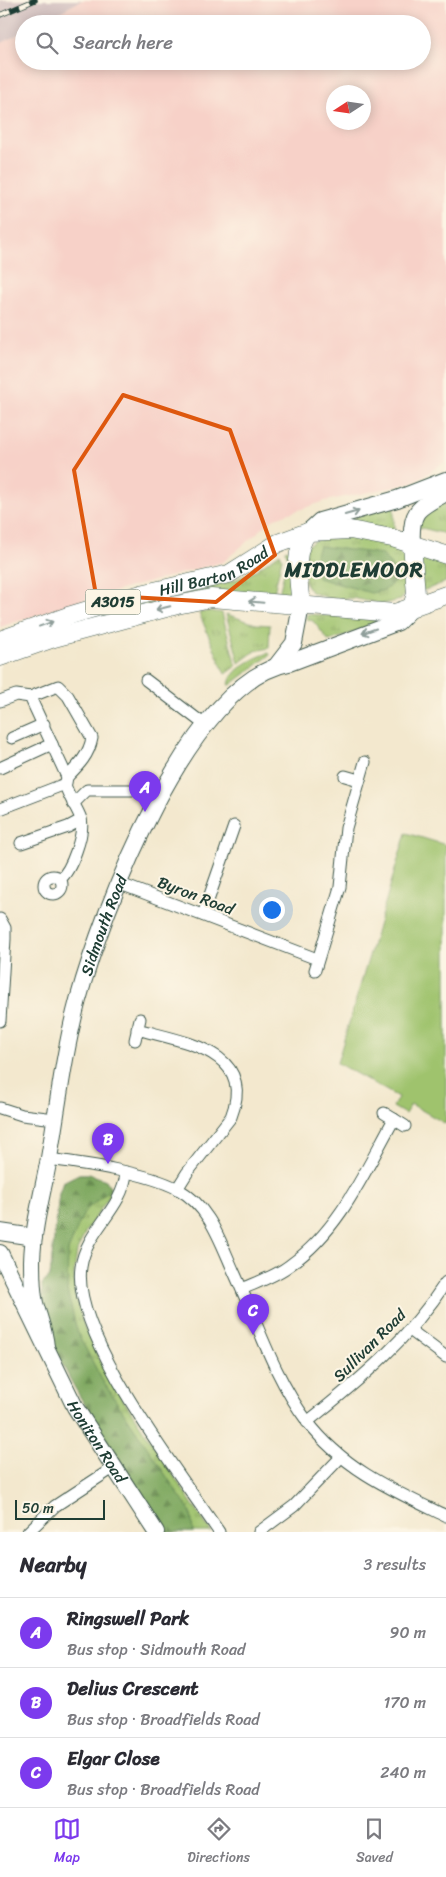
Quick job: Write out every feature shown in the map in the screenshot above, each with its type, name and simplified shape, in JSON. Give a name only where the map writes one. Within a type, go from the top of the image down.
[{"type":"main road","points":[[300,606],[298,555],[300,544],[308,532],[320,522],[397,499],[446,480]]},
{"type":"main road","points":[[411,609],[416,594],[411,521],[418,507],[446,493]]},
{"type":"main road","name":"Hill Barton Road","points":[[0,640],[71,614],[141,594],[230,574],[278,543],[308,532],[350,530],[412,544],[446,556]]},
{"type":"main road","name":"Hill Barton Road","points":[[0,657],[63,635],[211,598],[394,613],[411,609],[446,595]]},
{"type":"main road","name":"Sidmouth Road","points":[[277,665],[294,643],[300,606]]},
{"type":"main road","name":"Sidmouth Road","points":[[34,1237],[49,1159],[67,1046],[79,998],[100,930],[118,883],[160,799],[205,725],[249,681],[277,665],[289,663],[398,622],[411,609]]},
{"type":"main road","points":[[0,1232],[34,1237]]},
{"type":"main road","name":"Honiton Road","points":[[34,1237],[32,1260],[34,1300],[45,1335],[46,1347]]},
{"type":"main road","name":"Honiton Road","points":[[0,1252],[75,1408],[156,1532]]},
{"type":"street","points":[[146,680],[205,725]]},
{"type":"street","points":[[0,701],[16,696],[30,697],[58,686],[68,696],[92,738],[88,752],[66,784],[0,810]]},
{"type":"street","points":[[30,697],[44,724],[73,804],[81,820],[82,830],[71,866],[60,880]]},
{"type":"street","points":[[12,738],[44,724]]},
{"type":"street","points":[[0,768],[52,744]]},
{"type":"street","name":"Byron Road","points":[[118,883],[203,915],[316,964],[340,887],[346,828],[365,762]]},
{"type":"street","points":[[345,776],[359,780]]},
{"type":"street","points":[[66,784],[73,788],[87,790],[136,790],[160,799]]},
{"type":"street","points":[[73,804],[87,790]]},
{"type":"street","points":[[20,843],[68,827],[81,820]]},
{"type":"street","points":[[203,915],[234,826]]},
{"type":"street","points":[[0,919],[5,928],[0,1021]]},
{"type":"street","points":[[137,1029],[210,1050],[226,1064],[235,1085],[235,1108],[231,1117],[187,1173],[177,1189]]},
{"type":"street","points":[[0,1108],[22,1115],[55,1119]]},
{"type":"street","points":[[242,1289],[290,1265],[328,1230],[348,1202],[389,1116],[405,1126]]},
{"type":"street","points":[[49,1159],[126,1173],[177,1189],[198,1206],[214,1225],[281,1381],[307,1422],[341,1457],[379,1484],[446,1516]]},
{"type":"street","points":[[126,1173],[125,1184],[120,1197],[88,1240],[83,1255],[80,1285],[83,1300],[106,1360],[124,1391],[219,1532]]},
{"type":"street","name":"Sullivan Road","points":[[307,1422],[345,1393],[410,1330],[446,1282]]},
{"type":"street","points":[[410,1330],[446,1357]]},
{"type":"street","points":[[258,1532],[294,1506],[341,1457]]},
{"type":"street","points":[[28,1532],[55,1506],[113,1468]]},
{"type":"highlighted area","points":[[123,395],[230,430],[275,555],[216,602],[96,595],[74,470]]},
{"type":"shaded area","points":[[0,0],[82,0],[54,15],[15,15],[15,36],[0,44]]},
{"type":"shaded area","points":[[82,0],[446,0],[446,461],[413,483],[325,501],[275,518],[223,562],[84,600],[0,627],[0,44],[15,36],[15,70],[431,70],[431,15],[54,15]]},
{"type":"green space","points":[[446,498],[446,534],[418,527],[425,512]]},
{"type":"green space","points":[[394,505],[394,530],[353,524],[352,518]]},
{"type":"green space","points":[[349,537],[375,540],[404,550],[410,586],[401,600],[382,604],[353,598],[331,599],[311,592],[305,583],[306,547],[315,540]]},
{"type":"green space","points":[[319,546],[382,554],[395,571],[396,580],[385,590],[371,593],[318,578],[314,559]]},
{"type":"green space","points":[[288,549],[290,551],[293,596],[278,598],[288,556],[285,550]]},
{"type":"green space","points":[[280,553],[282,558],[273,597],[183,597],[80,622],[79,619],[126,605],[235,580],[253,572]]},
{"type":"green space","points":[[421,556],[446,562],[446,582],[422,591]]},
{"type":"green space","points":[[210,611],[222,613],[236,666],[225,674],[199,613]]},
{"type":"green space","points":[[226,614],[256,624],[270,625],[269,648],[255,651],[239,663]]},
{"type":"green space","points":[[307,614],[377,620],[378,624],[329,641],[313,621],[307,619]]},
{"type":"green space","points":[[269,653],[270,655],[229,686],[233,675],[244,665]]},
{"type":"green space","points":[[406,833],[446,845],[446,1124],[411,1104],[405,1114],[393,1107],[398,1097],[337,1063]]},
{"type":"green space","points":[[79,1174],[89,1174],[106,1180],[111,1194],[86,1231],[77,1251],[74,1274],[75,1296],[85,1329],[109,1378],[211,1532],[163,1532],[42,1284],[50,1277],[59,1194],[63,1182]]},
{"type":"green space","points":[[79,1174],[89,1174],[106,1180],[110,1187],[106,1193],[85,1211],[68,1251],[67,1291],[78,1334],[102,1380],[191,1513],[193,1532],[163,1532],[74,1386],[54,1346],[47,1326],[42,1284],[50,1277],[59,1194],[63,1182]]},
{"type":"railway","points":[[0,15],[35,0]]},
{"type":"place","name":"Ringswell Park","points":[[145,812]]},
{"type":"place","name":"Delius Crescent","points":[[108,1164]]},
{"type":"place","name":"Elgar Close","points":[[253,1335]]},
{"type":"district","name":"MIDDLEMOOR","points":[[354,570]]}]
